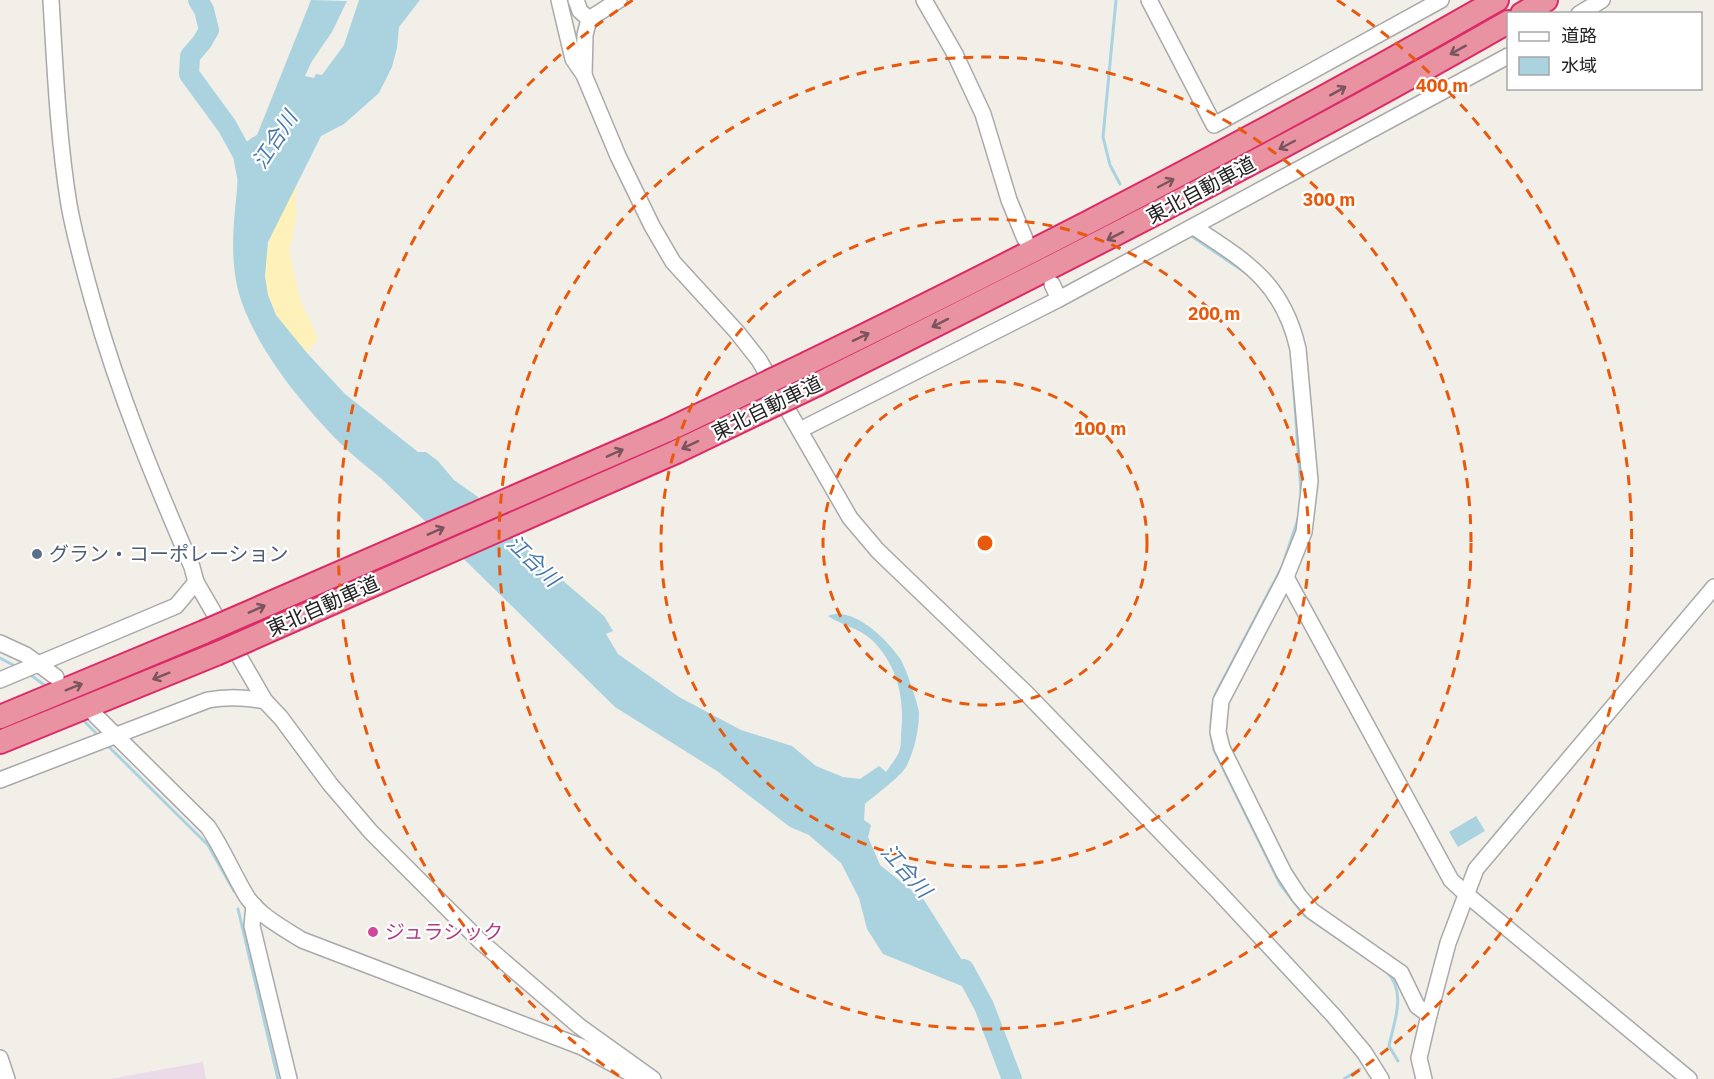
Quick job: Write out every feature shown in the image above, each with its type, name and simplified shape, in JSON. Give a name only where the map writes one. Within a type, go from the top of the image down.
[{"type":"highway","name":"東北自動車道","points":[[0,717],[204,632],[666,431],[808,363],[1170,182],[1352,83],[1497,0]]},
{"type":"highway","points":[[1525,12],[1546,0]]},
{"type":"highway","name":"東北自動車道","points":[[0,742],[216,654],[676,452],[818,384],[1181,202],[1507,23]]},
{"type":"street","points":[[51,0],[63,155],[69,206],[80,259],[124,404],[192,567],[196,582],[265,701],[371,832],[480,942],[579,1026],[653,1079]]},
{"type":"street","points":[[560,0],[573,59],[584,75],[618,156],[652,226],[673,262],[759,360],[850,518],[864,536],[1028,694],[1224,897],[1333,1015],[1364,1052],[1382,1079]]},
{"type":"street","points":[[576,0],[580,11],[589,19]]},
{"type":"street","points":[[584,75],[585,35],[589,19],[620,0]]},
{"type":"street","points":[[924,0],[955,54],[983,114],[1009,200],[1025,238]]},
{"type":"street","points":[[1149,0],[1214,125],[1441,0]]},
{"type":"street","points":[[1582,12],[1602,0]]},
{"type":"street","points":[[800,430],[1059,299],[1194,227],[1257,186],[1507,57]]},
{"type":"street","points":[[1220,122],[1228,137]]},
{"type":"street","points":[[1194,227],[1233,252],[1263,278],[1276,292],[1294,328],[1310,481],[1304,532],[1286,577],[1221,700],[1218,732],[1222,748],[1284,873],[1299,896],[1318,915],[1401,973],[1412,998],[1429,1015]]},
{"type":"street","points":[[1052,284],[1059,299]]},
{"type":"street","points":[[1286,577],[1451,880],[1689,1079]]},
{"type":"street","points":[[0,680],[176,606],[196,582]]},
{"type":"street","points":[[1424,1079],[1419,1058],[1429,1015],[1448,943],[1476,869],[1714,587]]},
{"type":"street","points":[[0,643],[26,655],[30,668]]},
{"type":"street","points":[[30,668],[56,677]]},
{"type":"street","points":[[0,780],[208,700],[236,697],[265,701]]},
{"type":"street","points":[[95,715],[106,738],[208,827],[247,897],[274,923],[302,940],[582,1047],[641,1079]]},
{"type":"street","points":[[254,905],[252,926],[289,1079]]},
{"type":"street","points":[[0,1058],[7,1079]]},
{"type":"shaded area","points":[[203,1062],[206,1079],[110,1079]]},
{"type":"sand","points":[[296,182],[296,219],[289,251],[300,300],[318,338],[307,353],[278,319],[268,295],[265,277],[265,261],[273,230]]},
{"type":"water","points":[[311,0],[347,1],[332,32],[312,61],[305,76],[314,78],[316,74],[322,75],[344,45],[359,0],[420,0],[399,27],[392,67],[379,93],[344,124],[321,136],[268,242],[265,276],[268,295],[276,315],[345,394],[418,452],[426,452],[438,461],[454,480],[478,497],[526,549],[604,616],[613,631],[606,634],[618,654],[679,697],[741,730],[792,746],[816,766],[843,777],[860,779],[879,766],[886,772],[898,755],[901,743],[902,708],[894,672],[872,640],[828,616],[838,614],[858,620],[886,641],[904,667],[917,702],[919,720],[914,748],[906,767],[865,804],[864,820],[871,825],[868,837],[880,865],[924,900],[984,995],[883,954],[867,929],[859,898],[841,863],[809,835],[790,827],[717,771],[615,707],[383,480],[341,444],[284,378],[260,341],[242,303],[235,275],[233,233],[241,151],[249,140],[257,135]]},
{"type":"water","points":[[1476,816],[1485,831],[1458,847],[1449,832]]},
{"type":"waterway","points":[[198,0],[204,10],[209,30],[190,56],[189,74],[227,126],[243,155],[247,176]]},
{"type":"waterway","points":[[1116,0],[1103,137],[1110,165],[1120,184]]},
{"type":"waterway","points":[[1190,235],[1246,273]]},
{"type":"waterway","points":[[1293,379],[1301,492]]},
{"type":"waterway","points":[[1299,516],[1282,567],[1215,695],[1211,736],[1214,750],[1280,884],[1304,915],[1352,948]]},
{"type":"waterway","points":[[0,658],[17,667]]},
{"type":"waterway","points":[[28,673],[47,687]]},
{"type":"waterway","points":[[84,721],[100,737]]},
{"type":"waterway","points":[[106,744],[208,845],[234,891]]},
{"type":"waterway","points":[[238,909],[278,1079]]},
{"type":"waterway","name":"江合川","points":[[964,969],[984,1006],[1012,1079]]},
{"type":"waterway","points":[[1387,972],[1393,980],[1398,998],[1389,1046],[1398,1061]]},
{"type":"waterway","points":[[1344,1079],[1360,1069]]},
{"type":"place","name":"グラン・コーポレーション","points":[[37,554]]},
{"type":"place","name":"ジュラシック","points":[[373,932]]}]
